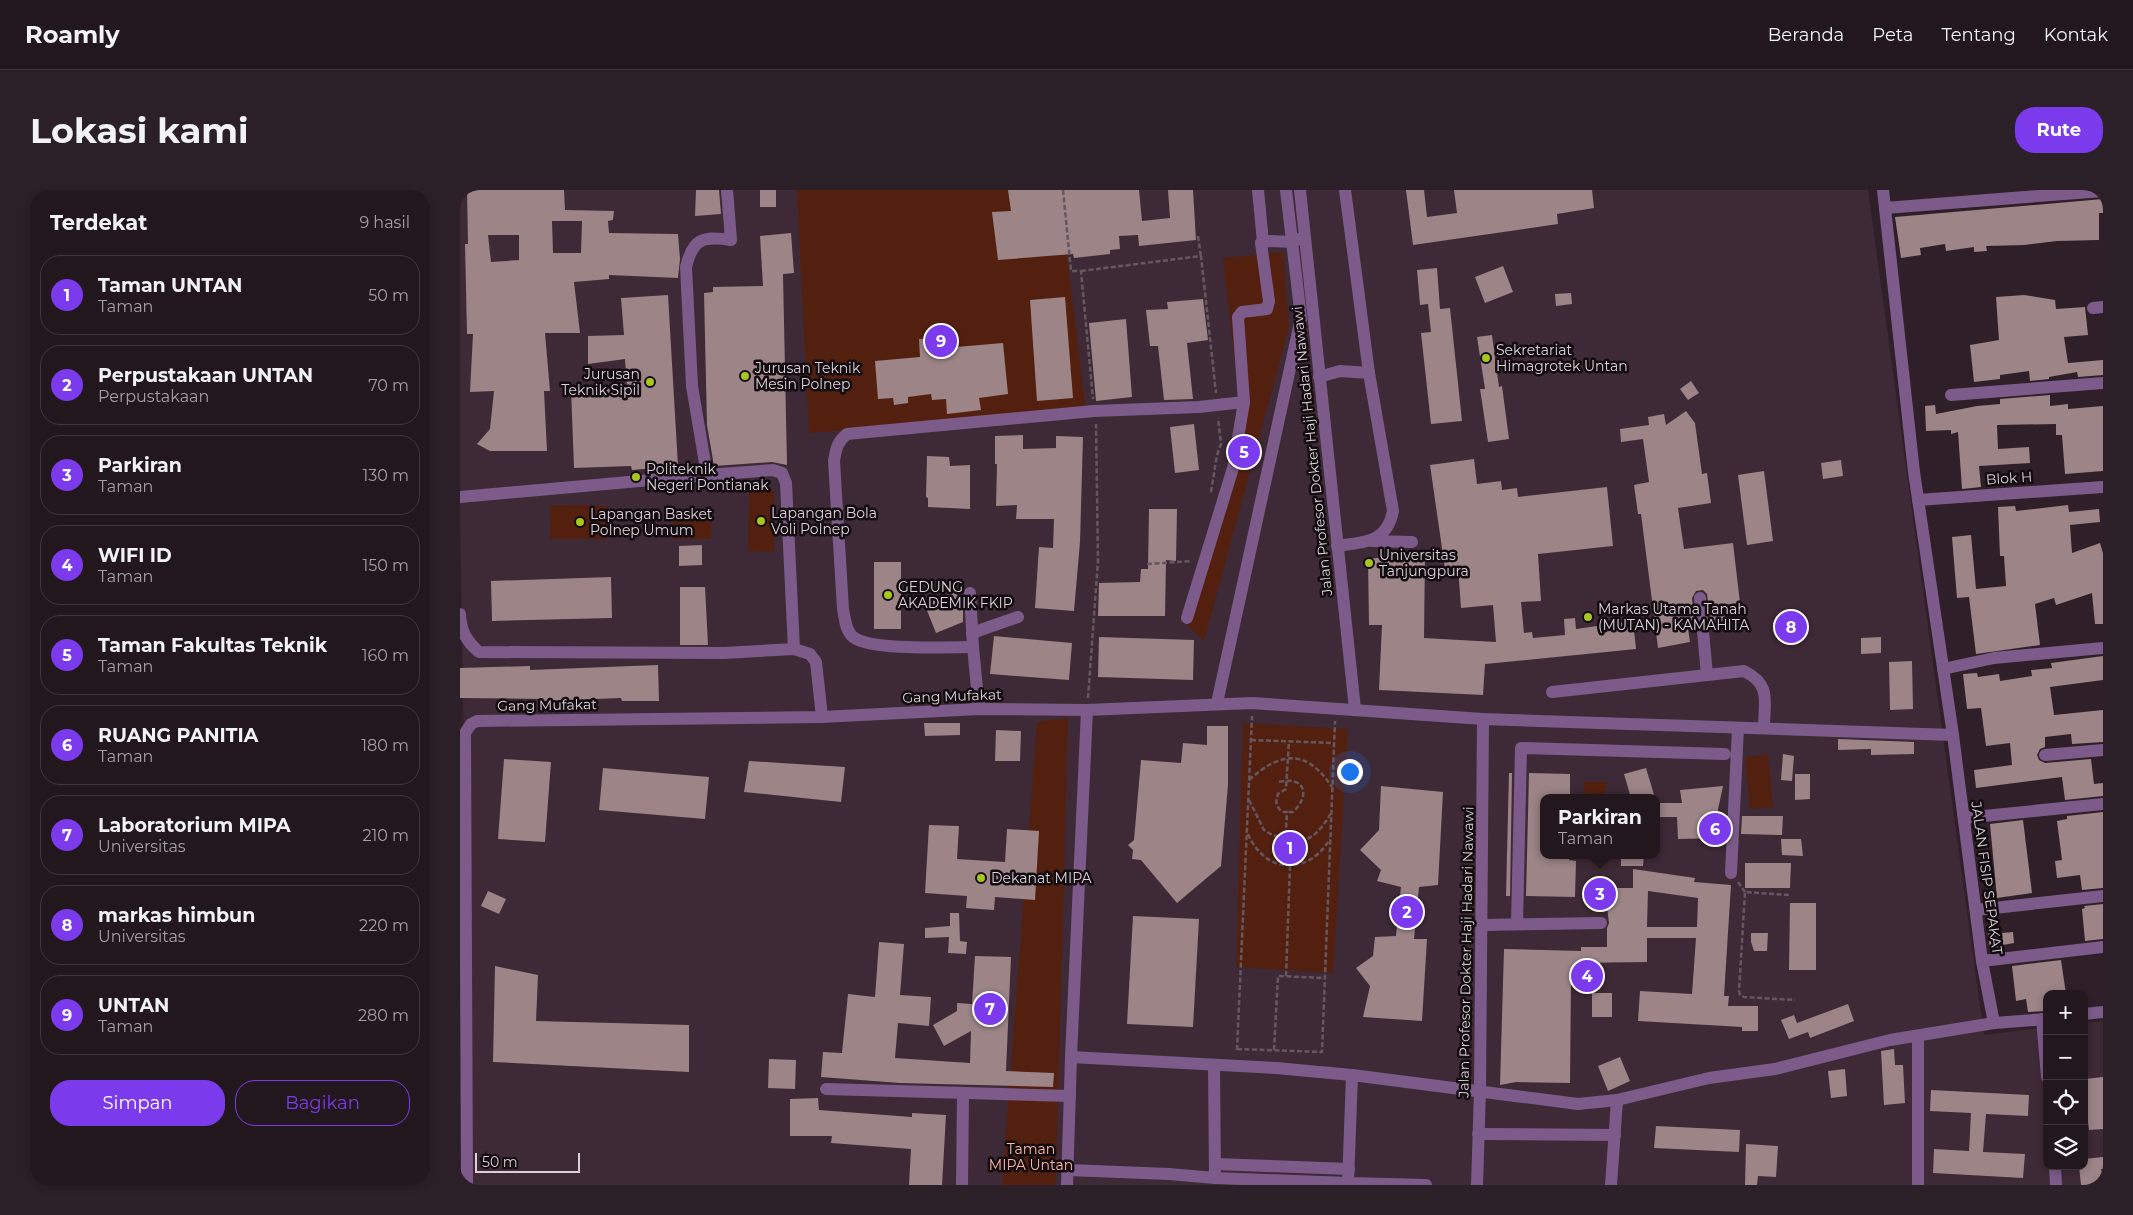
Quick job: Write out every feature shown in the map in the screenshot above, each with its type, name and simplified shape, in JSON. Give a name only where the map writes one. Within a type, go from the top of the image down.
[{"type":"street","points":[[707,474],[692,386],[686,267],[690,251],[701,240],[720,238],[732,240],[727,190]]},
{"type":"street","points":[[1186,618],[1233,468],[1244,402],[1238,317],[1242,312],[1267,309],[1269,301],[1261,243],[1263,242],[1258,190]]},
{"type":"street","name":"Jalan Profesor Dokter Haji Hadari Nawawi","points":[[1286,190],[1298,240],[1319,377],[1354,709]]},
{"type":"street","name":"Jalan Profesor Dokter Haji Hadari Nawawi","points":[[1217,703],[1301,318],[1298,240],[1300,190]]},
{"type":"street","points":[[1344,190],[1369,373],[1393,511],[1391,522],[1384,532],[1372,541]]},
{"type":"street","name":"JALAN FISIP SEPAKAT","points":[[1883,190],[1918,500],[1964,818],[1982,961],[1994,1023]]},
{"type":"street","points":[[1884,208],[2103,191]]},
{"type":"street","points":[[1263,242],[1298,240]]},
{"type":"street","points":[[1319,377],[1340,371],[1369,373]]},
{"type":"street","points":[[1951,395],[2103,383]]},
{"type":"street","points":[[973,647],[872,644],[854,638],[847,630],[843,609],[834,461],[836,447],[840,439],[847,434],[1094,412],[1199,408],[1244,402]]},
{"type":"street","points":[[460,497],[707,474],[773,470],[782,473],[786,483],[794,649]]},
{"type":"street","name":"Blok H","points":[[1918,500],[2103,487]]},
{"type":"street","points":[[1337,546],[1372,541],[1412,542]]},
{"type":"street","points":[[970,593],[979,709]]},
{"type":"street","points":[[1700,598],[1707,675]]},
{"type":"street","points":[[460,614],[461,628],[466,638],[479,652],[724,653],[794,649],[810,654],[816,662],[822,717]]},
{"type":"street","points":[[972,633],[1018,616]]},
{"type":"street","points":[[1943,669],[1994,658],[2103,648]]},
{"type":"street","points":[[1552,692],[1744,671],[1756,677],[1764,689],[1764,728]]},
{"type":"street","name":"Gang Mufakat","points":[[467,1185],[465,733],[467,728],[477,722],[822,717],[979,709],[1087,710],[1252,703],[1482,719],[1952,735]]},
{"type":"street","points":[[1067,1185],[1087,710]]},
{"type":"street","name":"Jalan Profesor Dokter Haji Hadari Nawawi","points":[[1477,1185],[1482,925],[1482,719]]},
{"type":"street","points":[[1731,873],[1738,728]]},
{"type":"street","points":[[1516,924],[1522,748],[1725,754]]},
{"type":"street","points":[[2045,755],[2103,750]]},
{"type":"street","points":[[1964,818],[2103,804]]},
{"type":"street","points":[[1976,910],[2103,896]]},
{"type":"street","points":[[1482,925],[1601,923]]},
{"type":"street","points":[[1982,961],[2103,947]]},
{"type":"street","points":[[2088,1014],[2103,1012]]},
{"type":"street","points":[[1071,1057],[1352,1075],[1578,1104],[1617,1100],[1709,1078],[1775,1069],[1881,1042],[1994,1023],[2043,1019]]},
{"type":"street","points":[[1918,1036],[1918,1185]]},
{"type":"street","points":[[1214,1066],[1215,1178]]},
{"type":"street","points":[[1348,1183],[1352,1075]]},
{"type":"street","points":[[826,1089],[1070,1096]]},
{"type":"street","points":[[962,1185],[963,1094]]},
{"type":"street","points":[[1611,1185],[1617,1100]]},
{"type":"street","points":[[1478,1134],[1615,1135]]},
{"type":"street","points":[[1215,1164],[1349,1169]]},
{"type":"street","points":[[1068,1170],[1169,1180],[1215,1178],[1426,1185]]},
{"type":"street","points":[[2055,1170],[2056,1185]]},
{"type":"path","points":[[1063,190],[1071,271],[1201,256]]},
{"type":"path","points":[[1198,236],[1221,444],[1217,455],[1211,493]]},
{"type":"path","points":[[1081,271],[1094,412],[1098,511],[1098,561],[1087,710]]},
{"type":"path","points":[[1147,564],[1198,560]]},
{"type":"path","points":[[1236,1067],[1248,833],[1252,703]]},
{"type":"path","points":[[1237,1049],[1322,1052],[1336,708]]},
{"type":"path","points":[[1251,740],[1334,742]]},
{"type":"path","points":[[1279,782],[1288,780],[1297,782],[1303,790],[1305,796],[1299,808],[1293,812],[1282,812],[1276,800],[1278,794],[1286,789],[1288,780],[1289,741]]},
{"type":"path","points":[[1249,780],[1270,763],[1289,757],[1301,761],[1322,773],[1332,788]]},
{"type":"path","points":[[1249,799],[1264,830],[1272,836],[1290,839]]},
{"type":"path","points":[[1278,843],[1306,841],[1323,827],[1331,811]]},
{"type":"path","points":[[1284,865],[1287,812]]},
{"type":"path","points":[[1248,833],[1253,846],[1263,857],[1276,864],[1290,866],[1303,864],[1314,858],[1324,850],[1330,839]]},
{"type":"path","points":[[1286,976],[1290,866]]},
{"type":"path","points":[[1789,895],[1745,892],[1739,992],[1744,997],[1795,1000]]},
{"type":"path","points":[[1274,1050],[1278,976],[1325,978]]},
{"type":"shaded area","name":"Universitas Tanjungpura","points":[[460,190],[1868,190],[1984,1035],[2043,1028],[2043,1170],[2088,1170],[2088,1023],[2103,1021],[2103,1185],[471,1185],[460,520]]},
{"type":"green space","points":[[797,190],[1059,190],[1086,411],[809,433]]},
{"type":"green space","points":[[1283,252],[1289,328],[1204,641],[1180,618],[1228,506],[1239,398],[1223,258]]},
{"type":"green space","name":"Lapangan Bola Voli Polnep","points":[[749,490],[774,490],[774,552],[748,551]]},
{"type":"green space","name":"Lapangan Basket Polnep Umum","points":[[551,505],[609,506],[608,539],[550,539]]},
{"type":"green space","points":[[673,513],[711,513],[711,539],[673,539]]},
{"type":"green space","name":"Taman MIPA Untan","points":[[1068,718],[1056,1185],[1002,1185],[1037,722]]},
{"type":"green space","points":[[1243,723],[1348,729],[1333,973],[1236,967]]},
{"type":"green space","points":[[1768,754],[1773,807],[1750,809],[1745,757]]},
{"type":"green space","points":[[1584,782],[1607,782],[1605,794],[1585,794]]},
{"type":"building","points":[[467,190],[564,190],[565,210],[614,211],[613,220],[608,221],[609,233],[678,234],[680,259],[678,278],[609,275],[609,279],[574,282],[580,333],[545,333],[550,391],[544,391],[547,451],[490,451],[477,444],[490,429],[494,391],[470,392],[473,334],[467,334],[465,244],[468,244]],"holes":[[[552,221],[582,221],[581,253],[553,253]],[[488,235],[519,235],[519,260],[491,262]]]},
{"type":"building","points":[[696,190],[719,190],[721,214],[695,216]]},
{"type":"building","points":[[760,190],[776,190],[776,207],[760,207]]},
{"type":"building","points":[[1008,190],[1139,190],[1142,221],[1170,218],[1168,190],[1193,190],[1196,240],[1139,246],[1138,235],[1119,236],[1120,249],[1110,250],[1110,254],[1074,258],[1073,254],[998,260],[992,212],[1011,211]]},
{"type":"building","points":[[1406,190],[1424,190],[1427,217],[1457,213],[1454,190],[1592,190],[1594,208],[1557,214],[1558,224],[1413,245]]},
{"type":"building","points":[[2103,199],[2103,213],[2099,213],[2099,240],[1986,246],[1987,251],[1974,252],[1974,247],[1946,251],[1945,244],[1920,248],[1921,255],[1901,258],[1895,217]]},
{"type":"building","name":"Jurusan Teknik Mesin Polnep","points":[[791,233],[794,273],[783,274],[787,465],[772,462],[714,466],[707,425],[704,293],[713,292],[713,287],[763,286],[760,236]]},
{"type":"building","points":[[1503,266],[1513,292],[1485,303],[1475,277]]},
{"type":"building","points":[[1437,268],[1440,309],[1450,308],[1462,421],[1431,424],[1421,333],[1431,332],[1428,304],[1420,305],[1417,270]]},
{"type":"building","points":[[1571,293],[1572,304],[1556,306],[1555,294]]},
{"type":"building","points":[[668,295],[678,466],[632,470],[631,466],[574,468],[571,389],[627,388],[625,359],[588,364],[588,336],[624,335],[621,298]]},
{"type":"building","points":[[2024,295],[2055,300],[2056,309],[2085,307],[2088,335],[2064,337],[2068,363],[2103,360],[2103,375],[2078,377],[2077,372],[2049,377],[2049,379],[2030,381],[2029,371],[2000,375],[2000,379],[1974,382],[1970,345],[1999,340],[1996,297]]},
{"type":"building","points":[[1065,297],[1073,398],[1037,401],[1030,300]]},
{"type":"building","points":[[1203,299],[1208,340],[1187,343],[1193,399],[1164,400],[1158,346],[1150,346],[1146,310],[1168,309],[1167,302]]},
{"type":"building","points":[[1126,319],[1132,397],[1096,401],[1089,323]]},
{"type":"building","points":[[1492,335],[1499,387],[1502,386],[1509,439],[1488,442],[1480,389],[1485,389],[1477,337]]},
{"type":"building","points":[[955,337],[956,347],[1003,343],[1008,394],[979,398],[981,410],[947,414],[946,399],[932,400],[931,394],[908,397],[908,403],[894,405],[893,398],[878,399],[875,361],[920,357],[919,339]]},
{"type":"building","points":[[1691,381],[1699,393],[1688,400],[1680,389]]},
{"type":"building","points":[[2050,395],[2050,406],[2068,404],[2068,409],[2103,406],[2103,471],[2065,474],[2062,435],[2056,435],[2056,424],[1997,425],[1998,449],[2029,447],[2030,463],[1979,466],[1981,487],[1962,489],[1958,432],[1951,434],[1951,430],[1926,431],[1925,406],[1935,405],[1936,414],[1977,406],[2000,404],[2000,399]]},
{"type":"building","points":[[1686,411],[1695,423],[1702,474],[1707,473],[1711,503],[1678,508],[1684,549],[1733,543],[1740,603],[1724,605],[1725,626],[1711,627],[1707,594],[1703,590],[1696,591],[1692,598],[1695,628],[1688,629],[1690,642],[1658,648],[1641,514],[1638,514],[1634,485],[1649,482],[1643,439],[1621,442],[1620,429],[1649,425],[1648,417],[1664,414],[1666,425]]},
{"type":"building","points":[[1194,424],[1199,470],[1175,473],[1170,427]]},
{"type":"building","points":[[1023,435],[1023,449],[1056,448],[1056,436],[1083,437],[1080,542],[1074,611],[1035,608],[1039,547],[1053,548],[1054,519],[1016,519],[1017,505],[996,506],[997,464],[995,464],[995,436]]},
{"type":"building","points":[[927,456],[949,457],[950,466],[970,465],[970,509],[928,507],[928,498],[926,497]]},
{"type":"building","points":[[1474,459],[1477,484],[1501,481],[1502,490],[1517,488],[1518,497],[1607,487],[1613,546],[1538,554],[1541,601],[1521,602],[1524,633],[1532,632],[1533,638],[1565,635],[1564,619],[1575,618],[1576,629],[1633,621],[1636,649],[1485,664],[1483,695],[1379,690],[1382,625],[1369,625],[1368,559],[1425,552],[1424,638],[1496,642],[1493,605],[1461,608],[1458,567],[1445,569],[1430,465]]},
{"type":"building","points":[[1841,460],[1843,476],[1823,479],[1821,463]]},
{"type":"building","points":[[1764,471],[1773,541],[1747,545],[1738,475]]},
{"type":"building","points":[[2068,505],[2069,512],[2099,509],[2100,522],[2070,525],[2072,553],[2100,543],[2103,553],[2103,624],[2095,624],[2092,593],[2056,605],[2054,598],[2035,604],[2040,645],[1976,654],[1969,597],[1957,598],[1952,537],[1971,535],[1976,589],[2006,586],[2004,556],[2000,556],[1998,507],[2015,506],[2016,511]]},
{"type":"building","points":[[1149,509],[1177,509],[1176,561],[1166,560],[1165,616],[1098,616],[1099,583],[1140,582],[1141,569],[1148,569]]},
{"type":"building","points":[[702,545],[702,565],[679,566],[679,546]]},
{"type":"building","name":"GEDUNG AKADEMIK FKIP","points":[[874,562],[901,562],[901,629],[874,629]]},
{"type":"building","points":[[611,577],[612,618],[492,621],[491,581]]},
{"type":"building","points":[[680,587],[705,587],[708,645],[680,645]]},
{"type":"building","points":[[956,591],[963,610],[963,622],[936,633],[924,603]]},
{"type":"building","points":[[1806,617],[1808,631],[1776,637],[1773,622]]},
{"type":"building","points":[[994,636],[1072,643],[1069,680],[990,674]]},
{"type":"building","points":[[1099,637],[1194,640],[1193,680],[1098,677]]},
{"type":"building","points":[[1881,637],[1881,653],[1861,654],[1861,638]]},
{"type":"building","points":[[2103,656],[2103,680],[2050,687],[2054,715],[2103,710],[2103,742],[2072,744],[2071,734],[2045,737],[2045,747],[2040,749],[2037,755],[2039,760],[2045,763],[2091,759],[2094,784],[2103,783],[2103,796],[2065,800],[2062,777],[1976,788],[1974,770],[2012,765],[2010,743],[1986,746],[1981,708],[1967,709],[1963,674],[1977,673],[1978,677],[1999,674],[2000,681],[2032,676],[2031,670],[2052,668],[2051,663]]},
{"type":"building","points":[[1912,661],[1913,709],[1890,710],[1889,662]]},
{"type":"building","points":[[658,665],[659,701],[622,701],[621,698],[543,701],[543,699],[460,698],[460,668],[530,666],[530,670]]},
{"type":"building","points":[[924,723],[960,723],[960,735],[925,736]]},
{"type":"building","points":[[1207,726],[1228,726],[1228,785],[1221,866],[1177,903],[1141,860],[1132,859],[1133,850],[1128,845],[1134,840],[1141,760],[1181,763],[1183,743],[1207,745]]},
{"type":"building","points":[[996,730],[1021,731],[1020,761],[995,761]]},
{"type":"building","points":[[1838,739],[1914,742],[1914,754],[1871,755],[1871,749],[1838,750]]},
{"type":"building","points":[[1783,754],[1794,756],[1792,781],[1781,780]]},
{"type":"building","points":[[504,759],[551,762],[545,842],[498,839]]},
{"type":"building","points":[[749,761],[845,767],[841,802],[744,792]]},
{"type":"building","points":[[603,768],[709,777],[705,819],[599,810]]},
{"type":"building","points":[[1646,768],[1654,794],[1630,794],[1624,774]]},
{"type":"building","points":[[1509,773],[1512,773],[1510,896],[1506,896]]},
{"type":"building","points":[[1529,773],[1570,774],[1570,794],[1540,794],[1540,859],[1569,859],[1576,861],[1575,897],[1526,896]]},
{"type":"building","points":[[1795,774],[1810,774],[1810,799],[1795,800]]},
{"type":"building","points":[[1381,786],[1443,792],[1438,885],[1419,887],[1414,939],[1427,939],[1422,1021],[1363,1017],[1370,986],[1356,968],[1373,956],[1375,937],[1396,936],[1401,887],[1377,881],[1381,870],[1360,850],[1379,830]]},
{"type":"building","points":[[1723,786],[1716,819],[1725,819],[1725,838],[1678,839],[1677,817],[1660,817],[1660,803],[1682,803],[1680,790]]},
{"type":"building","points":[[2103,812],[2103,888],[2082,890],[2080,875],[2057,878],[2055,861],[2062,860],[2057,821],[2067,819],[2067,816]]},
{"type":"building","points":[[1742,816],[1783,816],[1782,835],[1741,834]]},
{"type":"building","points":[[2023,820],[2032,893],[1997,898],[1990,824]]},
{"type":"building","name":"Dekanat MIPA","points":[[929,825],[959,826],[957,859],[1005,862],[1007,829],[1039,831],[1035,900],[995,897],[994,910],[966,908],[967,896],[925,893]]},
{"type":"building","points":[[1781,839],[1801,839],[1803,856],[1782,855]]},
{"type":"building","points":[[1621,859],[1644,859],[1643,866],[1621,866]]},
{"type":"building","points":[[1745,863],[1791,863],[1790,888],[1745,888]]},
{"type":"building","points":[[1633,869],[1695,878],[1694,882],[1731,885],[1724,996],[1729,996],[1728,1006],[1758,1006],[1758,1031],[1742,1031],[1742,1027],[1638,1021],[1640,991],[1692,994],[1696,938],[1647,938],[1647,962],[1574,963],[1573,979],[1571,979],[1570,1083],[1516,1082],[1500,1085],[1504,949],[1581,951],[1581,947],[1607,947],[1607,928],[1609,923],[1607,907],[1591,907],[1591,888],[1633,888]],"holes":[[[1648,891],[1698,898],[1697,927],[1647,927]]]},
{"type":"building","points":[[488,891],[506,899],[499,914],[481,906]]},
{"type":"building","points":[[1790,903],[1816,903],[1816,970],[1789,970]]},
{"type":"building","points":[[2103,904],[2103,939],[2085,941],[2082,909],[2085,908],[2084,906]]},
{"type":"building","points":[[950,913],[959,913],[960,941],[967,942],[966,954],[948,953],[949,937],[925,938],[925,928],[950,926]]},
{"type":"building","points":[[1133,916],[1199,919],[1193,1027],[1127,1024]]},
{"type":"building","points":[[1998,929],[2001,951],[1990,952],[1988,930]]},
{"type":"building","points":[[2013,932],[2014,943],[2003,945],[2002,933]]},
{"type":"building","points":[[1751,933],[1768,933],[1767,951],[1754,951]]},
{"type":"building","points":[[879,942],[904,944],[900,995],[931,997],[929,1026],[898,1023],[895,1058],[970,1063],[971,1031],[944,1046],[933,1025],[957,1011],[957,1003],[972,1004],[975,956],[1011,957],[1006,1071],[1054,1073],[1053,1087],[900,1083],[821,1077],[823,1052],[842,1053],[848,994],[875,997]]},
{"type":"building","points":[[2061,960],[2065,990],[2043,990],[2043,1011],[2028,1012],[2026,999],[2016,1001],[2012,966]]},
{"type":"building","points":[[495,966],[538,975],[536,1021],[689,1025],[689,1072],[493,1062]]},
{"type":"building","points":[[1592,993],[1612,993],[1612,1017],[1592,1017]]},
{"type":"building","points":[[1848,1004],[1854,1021],[1810,1038],[1808,1032],[1789,1039],[1781,1020],[1794,1015],[1797,1023]]},
{"type":"building","points":[[1894,1049],[1895,1065],[1903,1065],[1905,1103],[1884,1105],[1881,1051]]},
{"type":"building","points":[[1620,1057],[1630,1081],[1608,1091],[1598,1066]]},
{"type":"building","points":[[769,1059],[796,1060],[795,1089],[768,1088]]},
{"type":"building","points":[[1845,1069],[1847,1096],[1831,1098],[1828,1071]]},
{"type":"building","points":[[2103,1077],[2103,1129],[2089,1130],[2088,1079]]},
{"type":"building","points":[[1931,1090],[2029,1095],[2028,1116],[1986,1114],[1983,1152],[2025,1154],[2023,1178],[1933,1173],[1934,1149],[1969,1151],[1971,1113],[1930,1111]]},
{"type":"building","points":[[818,1098],[819,1110],[912,1117],[912,1113],[946,1115],[942,1185],[909,1185],[911,1149],[831,1143],[832,1136],[790,1136],[790,1099]]},
{"type":"building","points":[[1656,1126],[1740,1130],[1739,1152],[1654,1148]]},
{"type":"building","points":[[1746,1144],[1778,1146],[1776,1177],[1758,1176],[1757,1185],[1745,1185]]},
{"type":"building","points":[[2103,1157],[2103,1169],[2101,1169],[2102,1174],[2100,1175],[2101,1185],[2081,1185],[2079,1170],[2088,1170],[2088,1159]]},
{"type":"place","name":"UNTAN","points":[[941,341]]},
{"type":"place","name":"Sekretariat Himagrotek Untan","points":[[1486,358]]},
{"type":"place","name":"Jurusan Teknik Mesin Polnep","points":[[745,376]]},
{"type":"place","name":"Jurusan Teknik Sipil","points":[[650,382]]},
{"type":"place","name":"Taman Fakultas Teknik","points":[[1244,452]]},
{"type":"place","name":"Politeknik Negeri Pontianak","points":[[636,477]]},
{"type":"place","name":"Lapangan Bola Voli Polnep","points":[[761,521]]},
{"type":"place","name":"Lapangan Basket Polnep Umum","points":[[580,522]]},
{"type":"place","name":"Universitas Tanjungpura","points":[[1369,563]]},
{"type":"place","name":"GEDUNG AKADEMIK FKIP","points":[[888,595]]},
{"type":"place","name":"Markas Utama Tanah (MUTAN) - KAMAHITA","points":[[1588,617]]},
{"type":"place","name":"markas himbun","points":[[1791,627]]},
{"type":"place","name":"RUANG PANITIA","points":[[1715,829]]},
{"type":"place","name":"Taman UNTAN","points":[[1290,848]]},
{"type":"place","name":"Dekanat MIPA","points":[[981,878]]},
{"type":"place","name":"Parkiran","points":[[1600,894]]},
{"type":"place","name":"Perpustakaan UNTAN","points":[[1407,912]]},
{"type":"place","name":"WIFI ID","points":[[1587,976]]},
{"type":"place","name":"Laboratorium MIPA","points":[[990,1009]]}]
